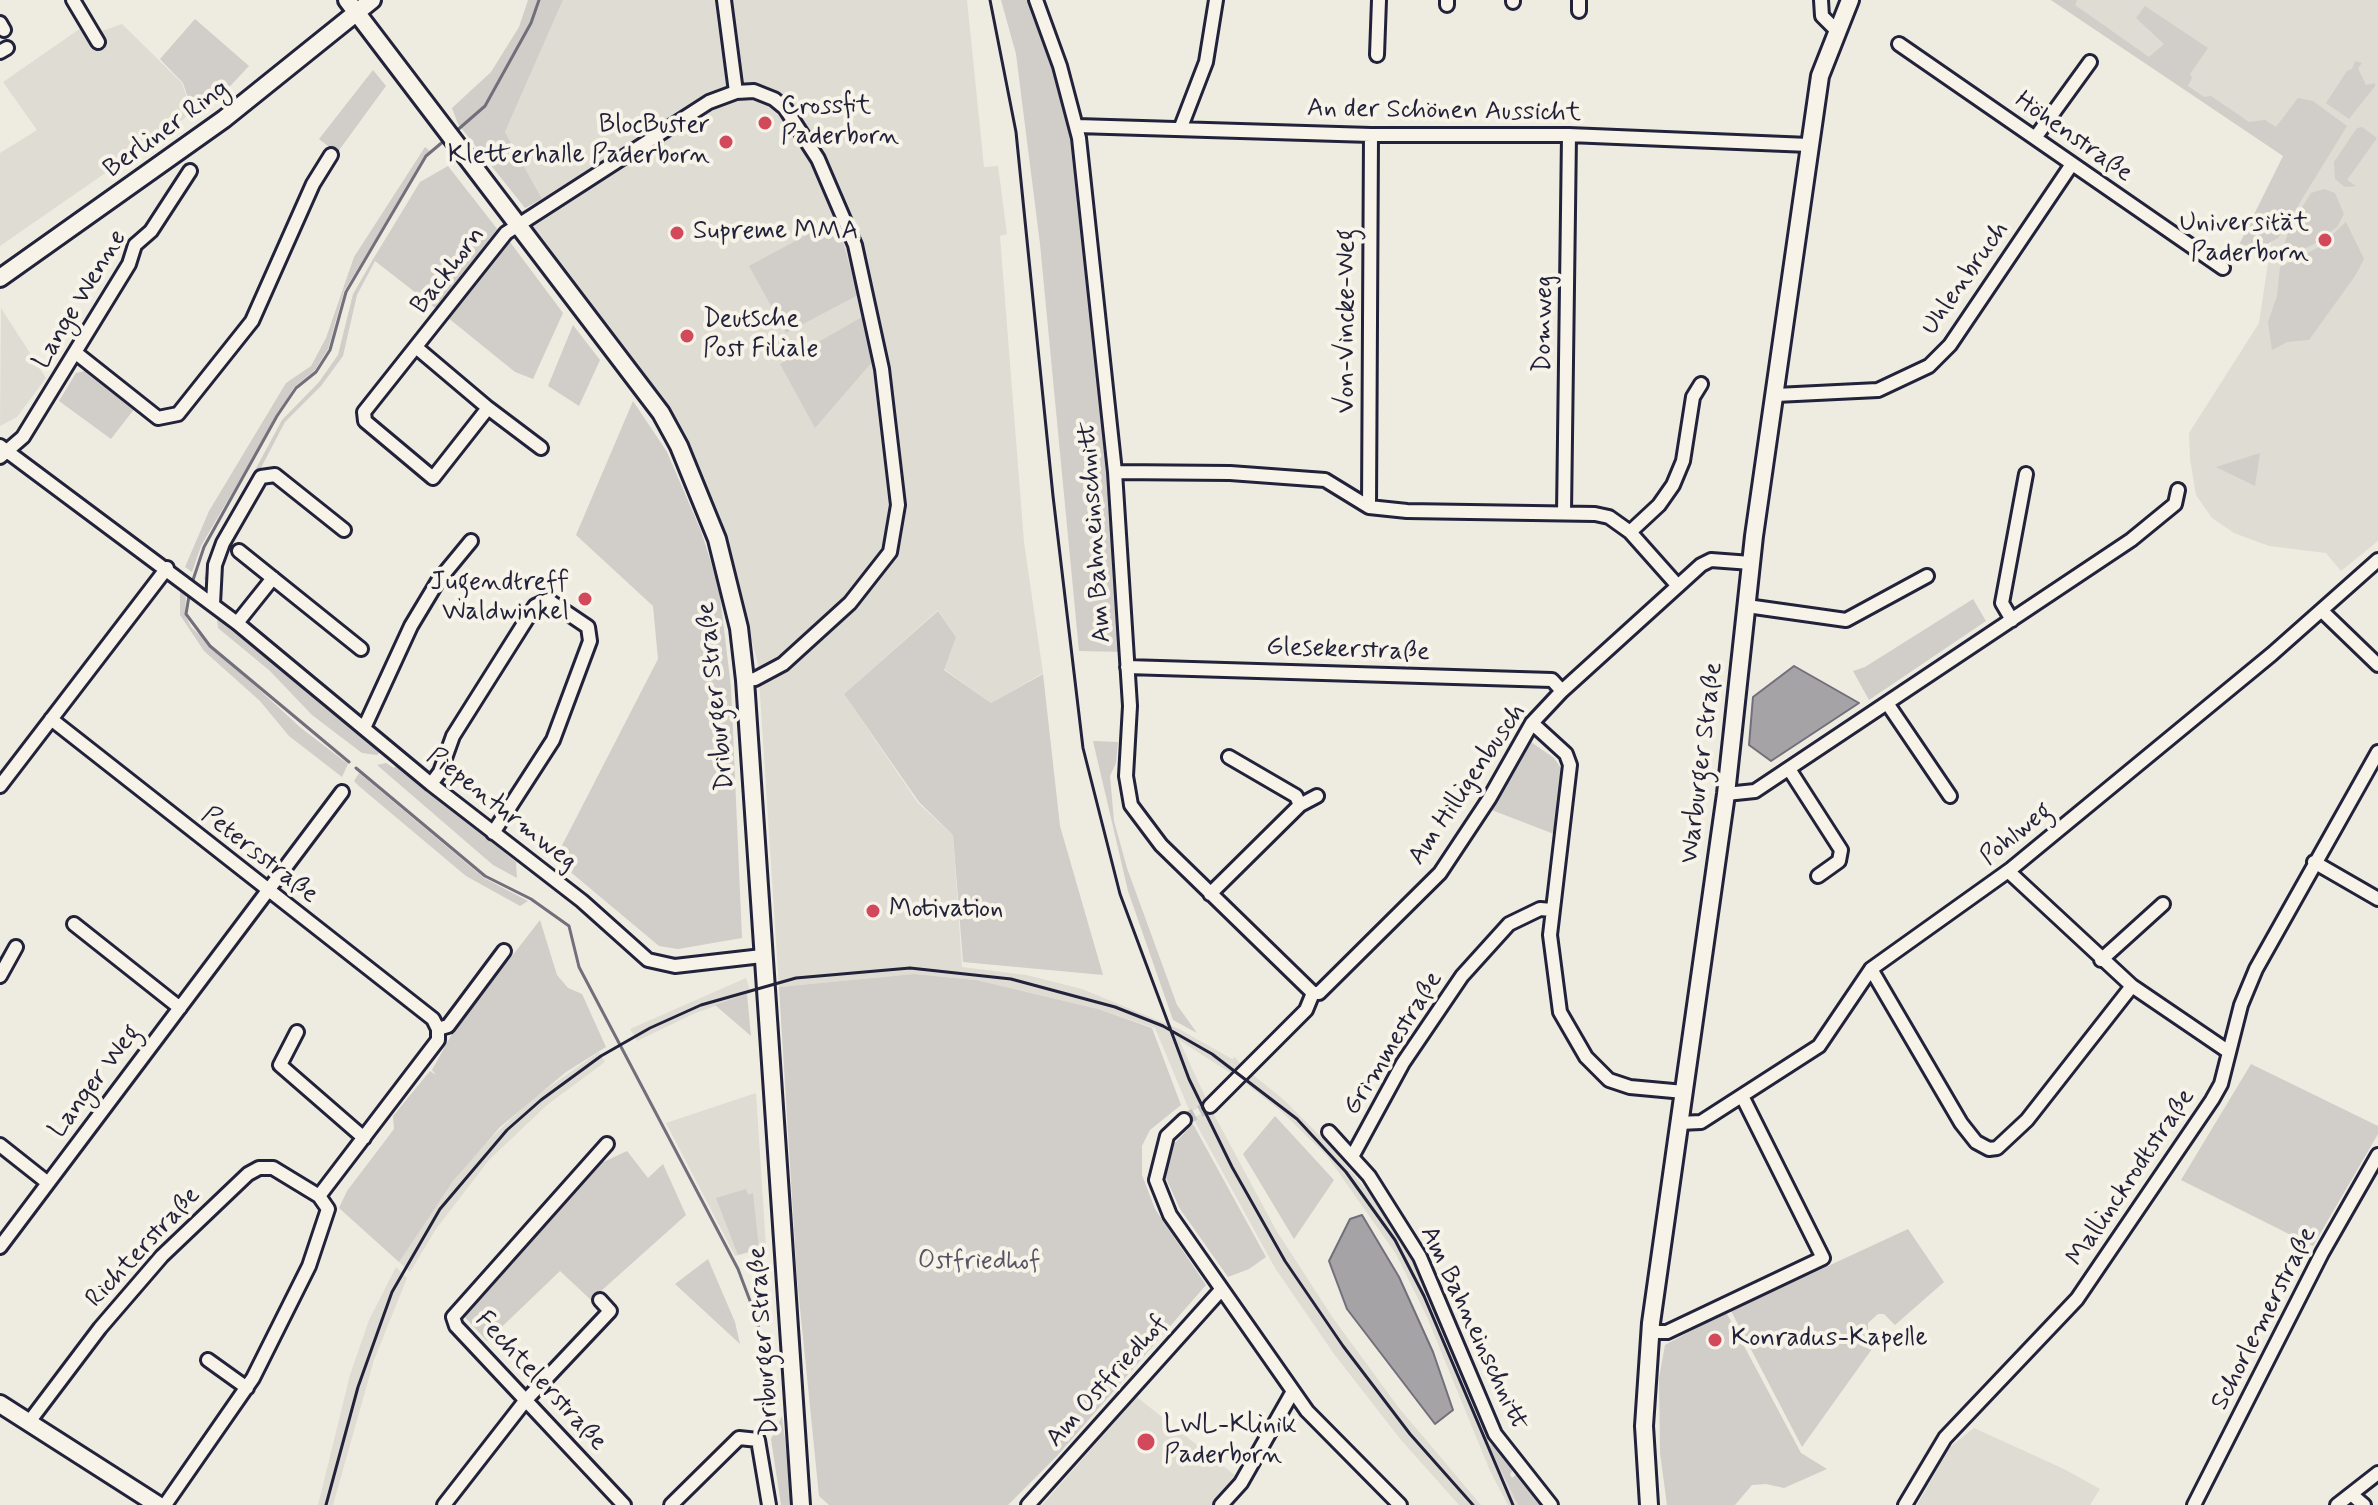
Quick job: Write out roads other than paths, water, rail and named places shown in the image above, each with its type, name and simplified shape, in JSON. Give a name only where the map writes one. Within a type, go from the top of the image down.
[{"type":"main road","name":"Berliner Ring","points":[[0,278],[224,119],[352,7],[372,0]]},
{"type":"main road","name":"Warburger Straße","points":[[1649,1505],[1644,1426],[1650,1332],[1726,794],[1751,563],[1823,64],[1850,0]]},
{"type":"main road","name":"Driburger Straße","points":[[352,7],[635,376],[679,446],[706,509],[722,557],[739,628],[745,680],[801,1505]]},
{"type":"main road","points":[[0,1404],[158,1505]]},
{"type":"street","points":[[73,0],[98,42]]},
{"type":"street","points":[[724,0],[736,92],[761,93],[774,99],[791,115],[818,159],[844,214],[862,269],[882,369],[898,505],[890,552],[850,603],[783,664],[755,679],[745,680]]},
{"type":"street","name":"Am Bahneinschnitt","points":[[1036,0],[1077,126],[1115,472],[1130,706],[1125,763],[1131,805],[1145,828],[1313,993]]},
{"type":"street","points":[[1181,127],[1206,62],[1216,0]]},
{"type":"street","points":[[1377,55],[1379,0]]},
{"type":"street","points":[[1821,0],[1822,16],[1836,30]]},
{"type":"street","name":"Höhenstraße","points":[[1899,44],[2223,268]]},
{"type":"street","points":[[2035,138],[2090,62]]},
{"type":"street","name":"Backhorn","points":[[488,408],[433,478],[365,421],[364,412],[518,223],[709,102],[736,92]]},
{"type":"street","name":"An der Schönen Aussicht","points":[[1077,126],[1371,135],[1569,135],[1809,145]]},
{"type":"street","name":"Von-Vincke-Weg","points":[[1369,507],[1371,135]]},
{"type":"street","name":"Domweg","points":[[1564,513],[1569,135]]},
{"type":"street","points":[[76,353],[158,418],[178,414],[252,321],[313,184],[331,155]]},
{"type":"street","name":"Uhlenbruch","points":[[1776,395],[1878,390],[1929,366],[1950,345],[2072,164]]},
{"type":"street","name":"Lange Wenne","points":[[3,452],[23,437],[129,264],[135,245],[151,231],[190,171]]},
{"type":"street","name":"Backhorn","points":[[417,348],[541,448]]},
{"type":"street","points":[[1630,532],[1659,505],[1673,485],[1683,461],[1693,397],[1701,384]]},
{"type":"street","name":"Piepenturmweg","points":[[3,452],[179,577],[431,784],[582,901],[648,960],[675,966],[762,956]]},
{"type":"street","points":[[1115,472],[1230,473],[1318,479],[1369,507],[1434,513],[1564,513],[1609,517],[1630,532],[1678,586]]},
{"type":"street","points":[[2012,620],[2002,603],[2026,474]]},
{"type":"street","points":[[209,601],[215,565],[223,543],[261,477],[275,475],[344,530]]},
{"type":"street","points":[[1726,794],[1755,791],[2131,540],[2175,504],[2178,490]]},
{"type":"street","points":[[364,728],[411,626],[438,581],[471,541]]},
{"type":"street","points":[[239,551],[361,649]]},
{"type":"street","name":"Am Hilligenbusch","points":[[1210,1106],[1306,1010],[1313,993],[1319,993],[1440,873],[1489,799],[1532,723],[1562,691],[1711,560],[1751,563]]},
{"type":"street","name":"Pohlweg","points":[[1679,1123],[1701,1122],[1819,1046],[1871,969],[2008,871],[2322,611],[2378,560]]},
{"type":"street","points":[[0,786],[167,568]]},
{"type":"street","points":[[1747,606],[1846,620],[1927,576]]},
{"type":"street","points":[[237,623],[273,578]]},
{"type":"street","points":[[431,784],[440,772],[453,736],[535,606],[548,600],[588,627],[590,641],[553,740],[493,833]]},
{"type":"street","points":[[2322,611],[2378,665]]},
{"type":"street","name":"Glesekerstraße","points":[[1127,667],[1552,680],[1562,691]]},
{"type":"street","points":[[1887,703],[1950,796]]},
{"type":"street","name":"Petersstraße","points":[[51,719],[433,1019],[438,1029]]},
{"type":"street","points":[[1532,723],[1566,754],[1570,765],[1550,949],[1558,1003],[1566,1026],[1586,1057],[1609,1080],[1630,1087],[1684,1092]]},
{"type":"street","name":"Mallinckrodtstraße","points":[[1905,1505],[1945,1438],[2049,1332],[2110,1253],[2212,1100],[2241,1005],[2256,969],[2378,752]]},
{"type":"street","points":[[1229,757],[1296,796],[1300,805]]},
{"type":"street","points":[[1789,769],[1841,850],[1839,861],[1818,876]]},
{"type":"street","name":"Langer Weg","points":[[0,1247],[342,792]]},
{"type":"street","points":[[1210,894],[1300,805],[1317,796]]},
{"type":"street","points":[[2314,862],[2378,899]]},
{"type":"street","points":[[2008,871],[2132,986],[2229,1052]]},
{"type":"street","points":[[2101,960],[2163,904]]},
{"type":"street","name":"Grimmestraße","points":[[1353,1155],[1403,1063],[1462,976],[1509,924],[1540,909],[1552,910]]},
{"type":"street","points":[[74,924],[180,1008]]},
{"type":"street","points":[[0,976],[16,947]]},
{"type":"street","points":[[165,1505],[247,1388],[309,1266],[328,1209],[319,1196],[438,1040],[438,1029],[448,1026],[504,951]]},
{"type":"street","points":[[1871,969],[1961,1123],[1976,1142],[1989,1149],[1997,1148],[2027,1120],[2132,986]]},
{"type":"street","points":[[297,1032],[280,1065],[364,1138]]},
{"type":"street","points":[[1650,1332],[1667,1332],[1823,1258],[1742,1096]]},
{"type":"street","points":[[1184,1120],[1167,1136],[1156,1180],[1170,1215],[1292,1393],[1320,1426],[1400,1505]]},
{"type":"street","name":"Am Bahneinschnitt","points":[[1329,1132],[1353,1155],[1384,1196],[1420,1257],[1501,1445],[1551,1505]]},
{"type":"street","name":"Fechtelerstraße","points":[[607,1144],[453,1317],[456,1326],[624,1505]]},
{"type":"street","points":[[0,1145],[48,1183]]},
{"type":"street","name":"Schorlemerstraße","points":[[2194,1505],[2322,1253],[2378,1155]]},
{"type":"street","name":"Richterstraße","points":[[29,1422],[100,1328],[162,1256],[248,1174],[259,1168],[273,1168],[319,1196]]},
{"type":"street","name":"Am Ostfriedhof","points":[[1028,1505],[1221,1290]]},
{"type":"street","points":[[444,1505],[525,1401],[610,1311],[600,1300]]},
{"type":"street","points":[[208,1360],[247,1388]]},
{"type":"street","points":[[1221,1505],[1241,1483],[1292,1393]]},
{"type":"street","points":[[671,1505],[739,1438],[758,1440],[769,1505]]},
{"type":"street","points":[[2337,1505],[2378,1473]]},
{"type":"street","points":[[2351,1494],[2364,1505]]},
{"type":"waterway","points":[[454,133],[485,106],[531,23],[539,0]]},
{"type":"waterway","points":[[192,583],[204,547],[277,416],[296,388],[316,372],[330,350],[346,292],[426,156],[445,140]]},
{"type":"waterway","points":[[190,590],[186,614],[210,646],[349,762]]},
{"type":"waterway","points":[[356,768],[485,876],[531,899],[569,926],[579,967],[738,1269],[758,1322],[766,1417]]},
{"type":"tunnel","points":[[1184,1120],[1210,1106]]},
{"type":"railway","points":[[990,0],[1016,132],[1053,496],[1083,748],[1120,894],[1189,1079],[1232,1167],[1285,1261],[1343,1346],[1410,1434],[1473,1505]]},
{"type":"railway","points":[[326,1505],[358,1387],[392,1292],[440,1209],[507,1130],[541,1100],[601,1056],[650,1028],[701,1005],[796,978],[910,968],[1011,979],[1115,1007],[1163,1026],[1212,1054],[1297,1119],[1346,1172],[1395,1240],[1424,1296],[1513,1505]]},
{"type":"place","name":"Crossfit Paderborn","points":[[765,123]]},
{"type":"place","name":"BlocBuster Kletterhalle Paderborn","points":[[726,142]]},
{"type":"place","name":"Supreme MMA","points":[[677,233]]},
{"type":"place","name":"Universität Paderborn","points":[[2325,240]]},
{"type":"place","name":"Deutsche Post Filiale","points":[[687,336]]},
{"type":"place","name":"Jugendtreff Waldwinkel","points":[[585,599]]},
{"type":"place","name":"Motivation","points":[[873,911]]},
{"type":"place","name":"Konradus-Kapelle","points":[[1715,1340]]},
{"type":"place","name":"LWL-Klinik Paderborn","points":[[1146,1442]]},
{"type":"park label","name":"Ostfriedhof","points":[[979,1263]]}]
